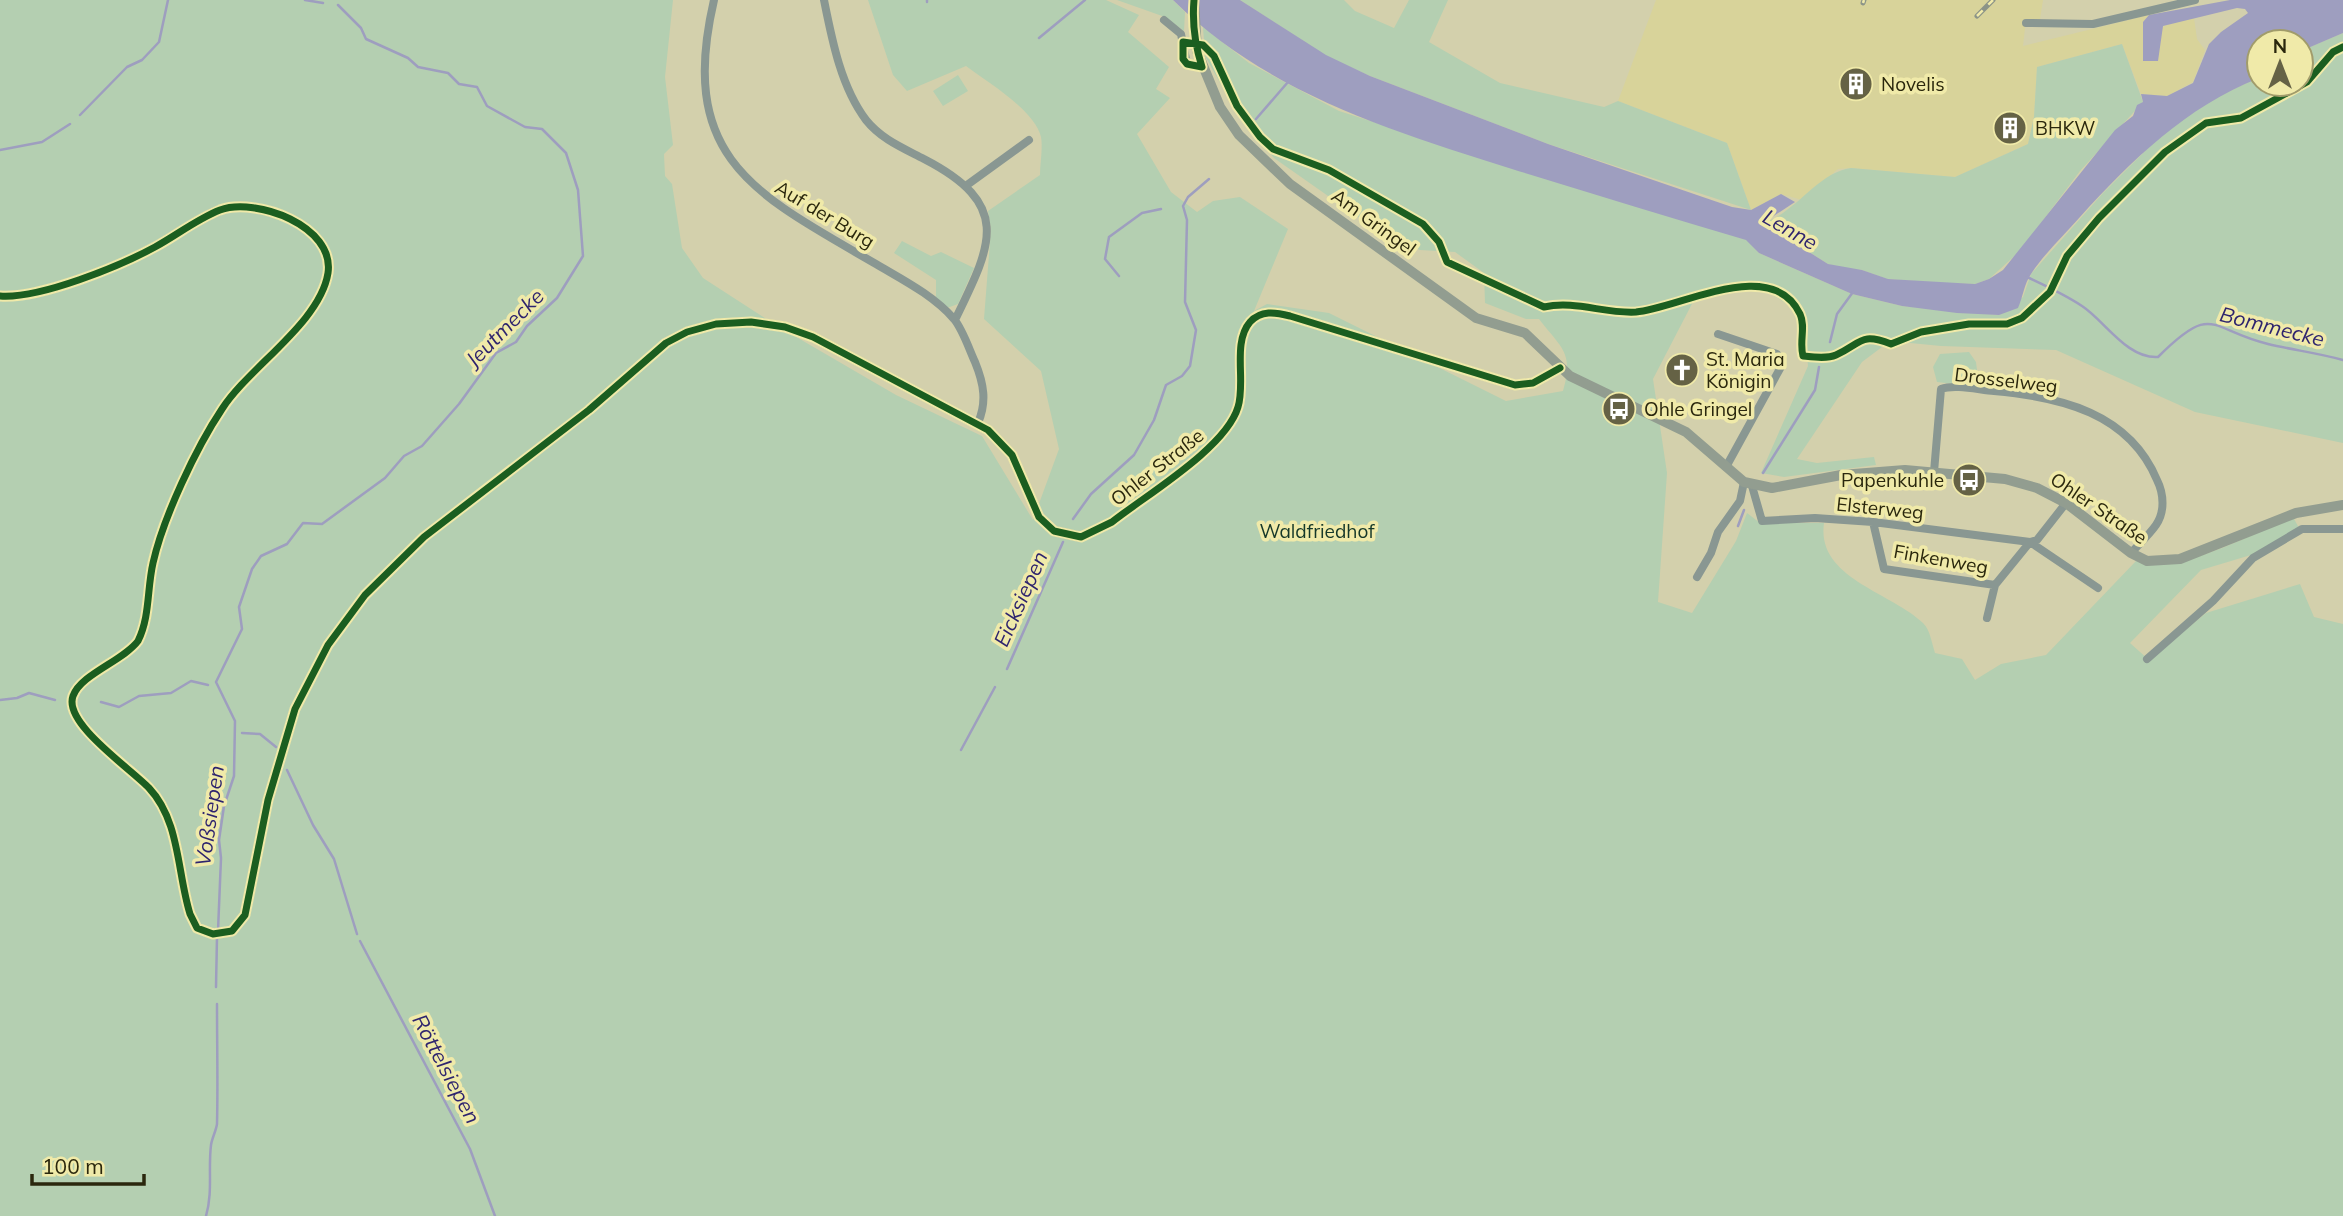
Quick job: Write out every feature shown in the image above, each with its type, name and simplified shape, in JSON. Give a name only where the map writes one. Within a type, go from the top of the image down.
[{"type":"street","name":"Auf der Burg","points":[[714,0],[703,52],[703,86],[712,119],[735,167],[762,195],[792,217],[915,286],[955,320],[983,385],[984,407],[978,424]]},
{"type":"street","points":[[824,0],[832,41],[849,90],[867,121],[889,141],[950,172],[967,185],[987,224],[985,259],[955,320]]},
{"type":"street","name":"Am Gringel","points":[[1194,0],[1197,51],[1202,67],[1220,107],[1239,135],[1290,184],[1476,318],[1531,337],[1560,368]]},
{"type":"street","points":[[2026,23],[2092,24],[2195,0]]},
{"type":"street","points":[[1164,20],[1181,34],[1187,64],[1202,67]]},
{"type":"street","points":[[967,185],[1029,140]]},
{"type":"street","name":"Ohler Straße","points":[[0,296],[35,292],[118,264],[212,214],[242,205],[271,210],[292,220],[315,239],[327,259],[328,275],[316,302],[232,395],[199,450],[159,541],[138,641],[128,652],[83,682],[72,699],[72,709],[79,723],[140,779],[166,809],[190,914],[197,928],[219,934],[236,927],[245,915],[270,791],[295,709],[341,625],[372,586],[424,537],[589,410],[666,343],[687,332],[716,324],[751,322],[785,327],[835,348],[978,424],[1012,455],[1024,476],[1037,512],[1048,527],[1061,534],[1081,537],[1111,522],[1222,436],[1232,423],[1240,399],[1244,331],[1253,319],[1262,314],[1272,312],[1290,316],[1515,384],[1533,383],[1560,368]]},
{"type":"street","points":[[1718,334],[1777,354],[1782,365],[1726,467]]},
{"type":"street","points":[[1560,368],[1570,376],[1686,432],[1748,484],[1740,501],[1718,532],[1711,553],[1696,578]]},
{"type":"street","name":"Drosselweg","points":[[1934,472],[1941,389],[2027,394],[2071,404],[2107,419],[2132,438],[2150,463],[2162,491],[2162,509],[2157,524],[2131,553]]},
{"type":"street","name":"Ohler Straße","points":[[1748,484],[1772,488],[1873,472],[1934,472],[2005,480],[2037,488],[2066,503],[2131,553],[2147,561],[2160,563],[2180,559],[2296,513],[2343,506]]},
{"type":"street","name":"Elsterweg","points":[[1748,484],[1762,521],[1815,518],[1873,522],[2030,542]]},
{"type":"street","points":[[1987,618],[1995,585],[2030,542],[2038,540],[2066,503]]},
{"type":"street","name":"Finkenweg","points":[[1873,522],[1884,569],[1995,585]]},
{"type":"street","points":[[2147,659],[2213,601],[2253,558],[2302,529],[2343,529]]},
{"type":"street","points":[[2030,542],[2098,588]]},
{"type":"shaded area","points":[[1656,0],[2043,0],[2040,19],[2026,20],[2023,46],[2149,15],[2143,22],[2158,61],[2160,30],[2167,24],[2194,18],[2197,39],[2205,50],[2193,82],[2167,96],[2141,94],[2122,44],[2037,67],[2034,117],[2028,144],[1955,177],[1838,169],[1802,200],[1781,194],[1751,210],[1727,143],[1618,101]]},
{"type":"green space","name":"Waldfriedhof","points":[[0,0],[673,0],[665,77],[673,145],[664,154],[665,176],[672,184],[682,248],[703,278],[774,324],[896,395],[982,436],[1033,520],[1059,449],[1041,371],[984,319],[991,229],[988,211],[1040,175],[1041,137],[1030,117],[1020,107],[966,66],[907,91],[893,75],[868,0],[1106,0],[1139,15],[1128,32],[1169,67],[1156,89],[1170,98],[1137,134],[1171,192],[1197,212],[1213,201],[1240,197],[1288,229],[1254,311],[1267,304],[1329,313],[1506,401],[1563,391],[1566,359],[1554,337],[1539,319],[1526,319],[1485,303],[1484,273],[1455,252],[1420,250],[1378,231],[1274,158],[1241,120],[1205,56],[1203,27],[1249,63],[1339,111],[1747,240],[1759,253],[1852,294],[1902,306],[1999,315],[2023,297],[2031,274],[2103,193],[2176,123],[2215,98],[2245,84],[2245,98],[2315,98],[2315,45],[2343,33],[2343,443],[2195,412],[2056,350],[1941,346],[1890,341],[1862,362],[1797,459],[1817,463],[1874,457],[1876,465],[1784,477],[1761,473],[1808,366],[1804,315],[1765,290],[1720,292],[1694,300],[1653,379],[1667,473],[1658,602],[1692,613],[1736,541],[1747,513],[1760,523],[1824,523],[1825,542],[1843,571],[1923,623],[1935,653],[1962,659],[1975,680],[2001,664],[2046,655],[2136,561],[2154,564],[2194,558],[2293,517],[2299,528],[2251,555],[2201,570],[2130,643],[2149,660],[2206,613],[2300,584],[2314,617],[2343,624],[2343,1216],[0,1216]]},
{"type":"green space","points":[[1117,0],[1173,0],[1185,12],[1184,31],[1165,17]]},
{"type":"green space","points":[[1240,0],[1344,0],[1355,11],[1394,28],[1409,0],[1448,0],[1429,42],[1500,83],[1604,107],[1618,101],[1727,143],[1751,210],[1548,144],[1370,76],[1326,56]]},
{"type":"green space","points":[[2122,44],[2143,102],[2080,171],[2020,251],[1989,279],[1975,284],[1887,279],[1862,270],[1841,268],[1828,264],[1763,223],[1786,211],[1839,171],[1851,168],[1955,177],[2028,144],[2034,117],[2037,67]]},
{"type":"green space","points":[[958,75],[968,91],[943,106],[933,91]]},
{"type":"green space","points":[[902,241],[931,256],[941,252],[974,268],[958,304],[947,308],[936,297],[936,280],[894,253]]},
{"type":"green space","points":[[1969,352],[1976,362],[1979,387],[1937,382],[1933,367],[1940,354]]},
{"type":"water","points":[[1173,0],[1240,0],[1326,55],[1370,76],[1548,144],[1732,207],[1751,210],[1781,194],[1795,202],[1763,223],[1828,264],[1862,270],[1888,279],[1975,284],[2003,270],[2115,130],[2133,116],[2137,105],[2143,102],[2141,94],[2167,96],[2193,83],[2209,44],[2248,13],[2245,9],[2237,8],[2163,26],[2158,61],[2143,61],[2143,22],[2149,15],[2230,0],[2343,0],[2343,33],[2315,45],[2315,28],[2245,28],[2245,84],[2184,120],[2140,156],[2042,259],[2029,278],[2018,308],[1999,315],[1902,306],[1852,294],[1759,253],[1746,240],[1512,169],[1375,123],[1289,84],[1248,60]]},
{"type":"waterway","points":[[80,115],[127,67],[142,60],[159,42],[168,0]]},
{"type":"waterway","name":"Jeutmecke","points":[[305,0],[323,3]]},
{"type":"waterway","points":[[1039,38],[1085,0]]},
{"type":"waterway","name":"Jeutmecke","points":[[218,931],[221,858],[219,840],[224,806],[234,776],[235,721],[216,682],[242,629],[239,607],[252,569],[261,556],[287,544],[303,523],[322,524],[385,478],[404,456],[422,446],[459,404],[496,353],[516,342],[527,326],[557,298],[583,256],[578,190],[566,153],[542,129],[525,127],[487,106],[477,87],[459,84],[448,73],[418,67],[408,58],[366,39],[361,28],[338,5]]},
{"type":"waterway","name":"Eicksiepen","points":[[1256,119],[1288,82]]},
{"type":"waterway","points":[[0,150],[42,142],[70,124]]},
{"type":"waterway","name":"Eicksiepen","points":[[1073,519],[1091,494],[1134,455],[1154,420],[1166,385],[1182,376],[1190,366],[1196,330],[1185,302],[1187,220],[1183,206],[1188,197],[1209,179]]},
{"type":"waterway","points":[[1119,276],[1105,259],[1109,237],[1142,213],[1161,209]]},
{"type":"waterway","name":"Bommecke","points":[[2027,277],[2082,306],[2126,346],[2147,356],[2158,357],[2191,329],[2212,324],[2268,344],[2343,360]]},
{"type":"waterway","points":[[1830,342],[1837,314],[1853,292]]},
{"type":"waterway","points":[[1763,473],[1815,390],[1819,367]]},
{"type":"waterway","points":[[1738,526],[1744,510]]},
{"type":"waterway","name":"Eicksiepen","points":[[1007,669],[1063,542]]},
{"type":"waterway","points":[[101,702],[119,707],[139,696],[171,693],[191,681],[208,685]]},
{"type":"waterway","name":"Eicksiepen","points":[[961,750],[995,687]]},
{"type":"waterway","points":[[0,700],[29,693],[55,700]]},
{"type":"waterway","name":"Röttelsiepen","points":[[242,733],[260,734],[276,747]]},
{"type":"waterway","name":"Röttelsiepen","points":[[287,770],[313,825],[334,859],[357,934]]},
{"type":"waterway","name":"Voßsiepen","points":[[216,987],[217,937]]},
{"type":"waterway","name":"Röttelsiepen","points":[[360,941],[470,1149],[495,1216]]},
{"type":"waterway","name":"Voßsiepen","points":[[206,1216],[211,1145],[217,1124],[217,1004]]},
{"type":"railway","points":[[1977,16],[1993,0]]},
{"type":"cycle path","points":[[1194,0],[1195,34],[1196,42],[1198,50],[1202,67],[1187,64],[1183,59],[1183,42],[1203,45],[1214,56],[1237,106],[1260,137],[1273,149],[1329,170],[1423,224],[1439,242],[1447,262],[1544,307],[1567,305],[1636,312],[1724,289],[1747,286],[1769,288],[1787,297],[1800,314],[1803,356],[1820,357],[1836,355],[1867,339],[1891,344],[1921,332],[1969,324],[2007,324],[2022,318],[2050,292],[2067,256],[2099,218],[2165,152],[2206,123],[2241,118],[2307,82],[2333,52],[2343,47]]},
{"type":"cycle path","points":[[0,296],[36,292],[101,272],[155,247],[195,222],[220,210],[235,207],[272,212],[290,219],[306,229],[319,242],[327,256],[328,273],[312,309],[234,393],[191,463],[158,545],[151,573],[145,622],[138,641],[123,655],[84,681],[73,696],[73,707],[88,732],[149,788],[159,801],[172,831],[190,914],[197,928],[213,934],[232,931],[245,915],[268,800],[295,709],[328,645],[365,595],[424,537],[589,410],[666,343],[687,332],[716,324],[751,322],[785,327],[813,337],[988,430],[1012,455],[1039,517],[1054,531],[1081,537],[1112,522],[1183,470],[1231,423],[1240,397],[1242,341],[1250,322],[1259,315],[1274,313],[1290,316],[1515,385],[1533,383],[1560,368]]},
{"type":"place","name":"Novelis","points":[[1856,84]]},
{"type":"place","name":"BHKW","points":[[2010,128]]},
{"type":"place","name":"St. Maria Königin","points":[[1682,370]]},
{"type":"place","name":"Ohle Gringel","points":[[1619,409]]},
{"type":"place","name":"Papenkuhle","points":[[1969,480]]},
{"type":"water label","name":"Lenne","points":[[1790,230]]}]
